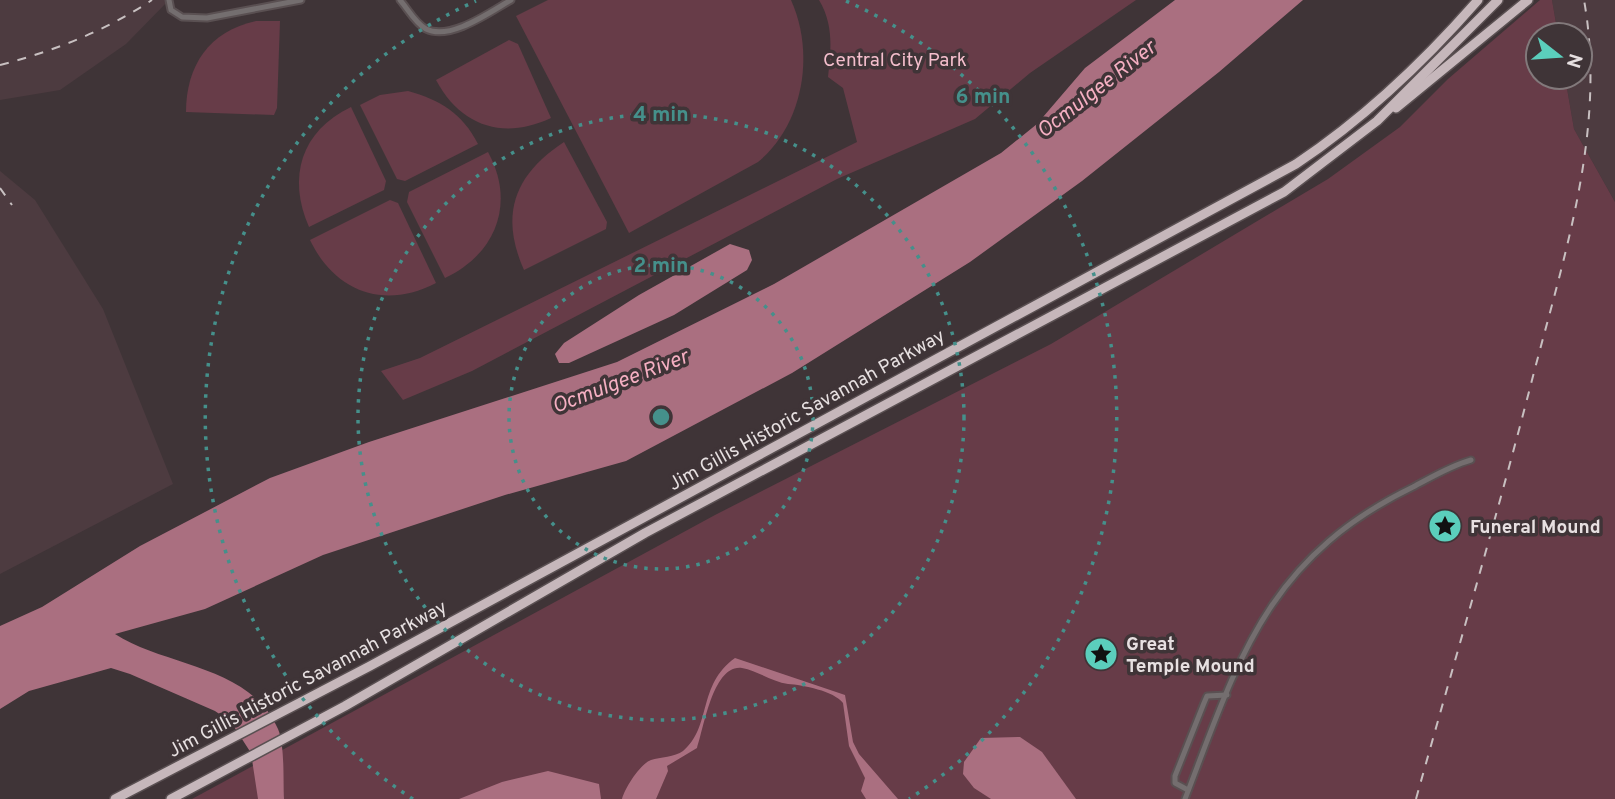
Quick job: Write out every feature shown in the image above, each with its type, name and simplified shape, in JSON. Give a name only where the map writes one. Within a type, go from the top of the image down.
[{"type":"highway","name":"Jim Gillis Historic Savannah Parkway","points":[[115,799],[370,666],[1296,164],[1343,133],[1384,98],[1438,46],[1478,0]]},
{"type":"highway","name":"Jim Gillis Historic Savannah Parkway","points":[[175,797],[345,706],[645,533],[1284,192],[1377,121],[1498,0]]},
{"type":"highway","points":[[1377,121],[1411,99],[1528,0]]},
{"type":"street","points":[[169,0],[171,10],[192,19],[301,0]]},
{"type":"street","points":[[401,0],[418,23],[438,32],[464,24],[511,0]]},
{"type":"street","points":[[1185,799],[1227,695],[1263,617],[1287,582],[1323,544],[1363,513],[1471,460]]},
{"type":"street","points":[[1188,790],[1175,783],[1175,776],[1204,703],[1208,696],[1227,695]]},
{"type":"shaded area","points":[[0,0],[169,0],[126,44],[60,90],[0,100]]},
{"type":"shaded area","points":[[1552,0],[1615,0],[1615,202],[1574,129],[1567,91],[1594,91],[1594,21],[1556,21]]},
{"type":"shaded area","points":[[0,171],[35,200],[103,309],[173,484],[0,574]]},
{"type":"green space","points":[[548,0],[791,0],[802,42],[803,65],[801,87],[786,128],[774,146],[758,162],[629,233],[516,16]]},
{"type":"green space","name":"Central City Park","points":[[819,0],[1136,0],[1030,73],[975,119],[837,179],[472,371],[403,400],[381,371],[420,358],[857,142],[843,88],[828,77],[829,28]]},
{"type":"green space","points":[[1540,0],[1552,0],[1556,21],[1524,21],[1524,91],[1567,91],[1574,129],[1615,202],[1615,799],[192,799],[715,515],[1051,344],[1328,179],[1400,127],[1448,79]]},
{"type":"green space","points":[[256,21],[280,21],[277,108],[274,115],[186,112],[190,80],[203,53],[225,33]]},
{"type":"green space","points":[[509,40],[518,44],[551,118],[534,125],[501,128],[485,125],[458,109],[436,80]]},
{"type":"green space","points":[[408,91],[449,109],[465,124],[478,144],[405,181],[397,179],[360,105],[380,95]]},
{"type":"green space","points":[[351,107],[386,181],[384,190],[309,227],[299,191],[299,173],[303,157],[320,129]]},
{"type":"green space","points":[[564,142],[607,222],[606,229],[524,270],[513,231],[516,197],[534,168]]},
{"type":"green space","points":[[488,152],[500,190],[496,225],[477,255],[463,268],[445,278],[407,202],[409,192]]},
{"type":"green space","points":[[390,200],[398,203],[436,283],[417,291],[380,295],[347,284],[320,258],[310,240]]},
{"type":"water","name":"Ocmulgee River","points":[[1175,0],[1303,0],[1219,72],[1082,181],[970,262],[792,373],[626,461],[505,495],[323,555],[205,609],[115,634],[135,645],[228,680],[248,692],[265,708],[280,736],[284,799],[258,799],[251,753],[231,722],[215,711],[130,674],[111,668],[29,691],[0,709],[0,626],[42,607],[140,546],[270,478],[369,442],[617,362],[774,284],[1001,153],[1037,124],[1085,68]]},
{"type":"water","points":[[730,244],[749,250],[752,260],[747,270],[674,315],[569,363],[559,363],[555,354],[564,343],[639,295]]},
{"type":"water","points":[[735,658],[845,695],[853,742],[859,754],[898,799],[866,799],[861,791],[865,778],[849,746],[843,703],[839,699],[818,689],[782,683],[742,668],[732,669],[717,686],[697,748],[667,766],[668,771],[656,799],[622,799],[642,766],[651,760],[680,753],[692,741],[715,681]]},
{"type":"water","points":[[1020,737],[1042,752],[1076,799],[991,799],[974,788],[963,774],[964,762],[981,738]]},
{"type":"water","points":[[548,771],[599,784],[601,799],[459,799],[502,782]]},
{"type":"railway","points":[[0,65],[79,39],[152,0]]},
{"type":"railway","points":[[1416,799],[1490,537],[1557,286],[1579,192],[1590,96],[1590,48],[1584,0]]},
{"type":"railway","points":[[0,188],[12,205]]},
{"type":"place","name":"Funeral Mound","points":[[1445,526]]},
{"type":"place","name":"Great Temple Mound","points":[[1101,654]]}]
